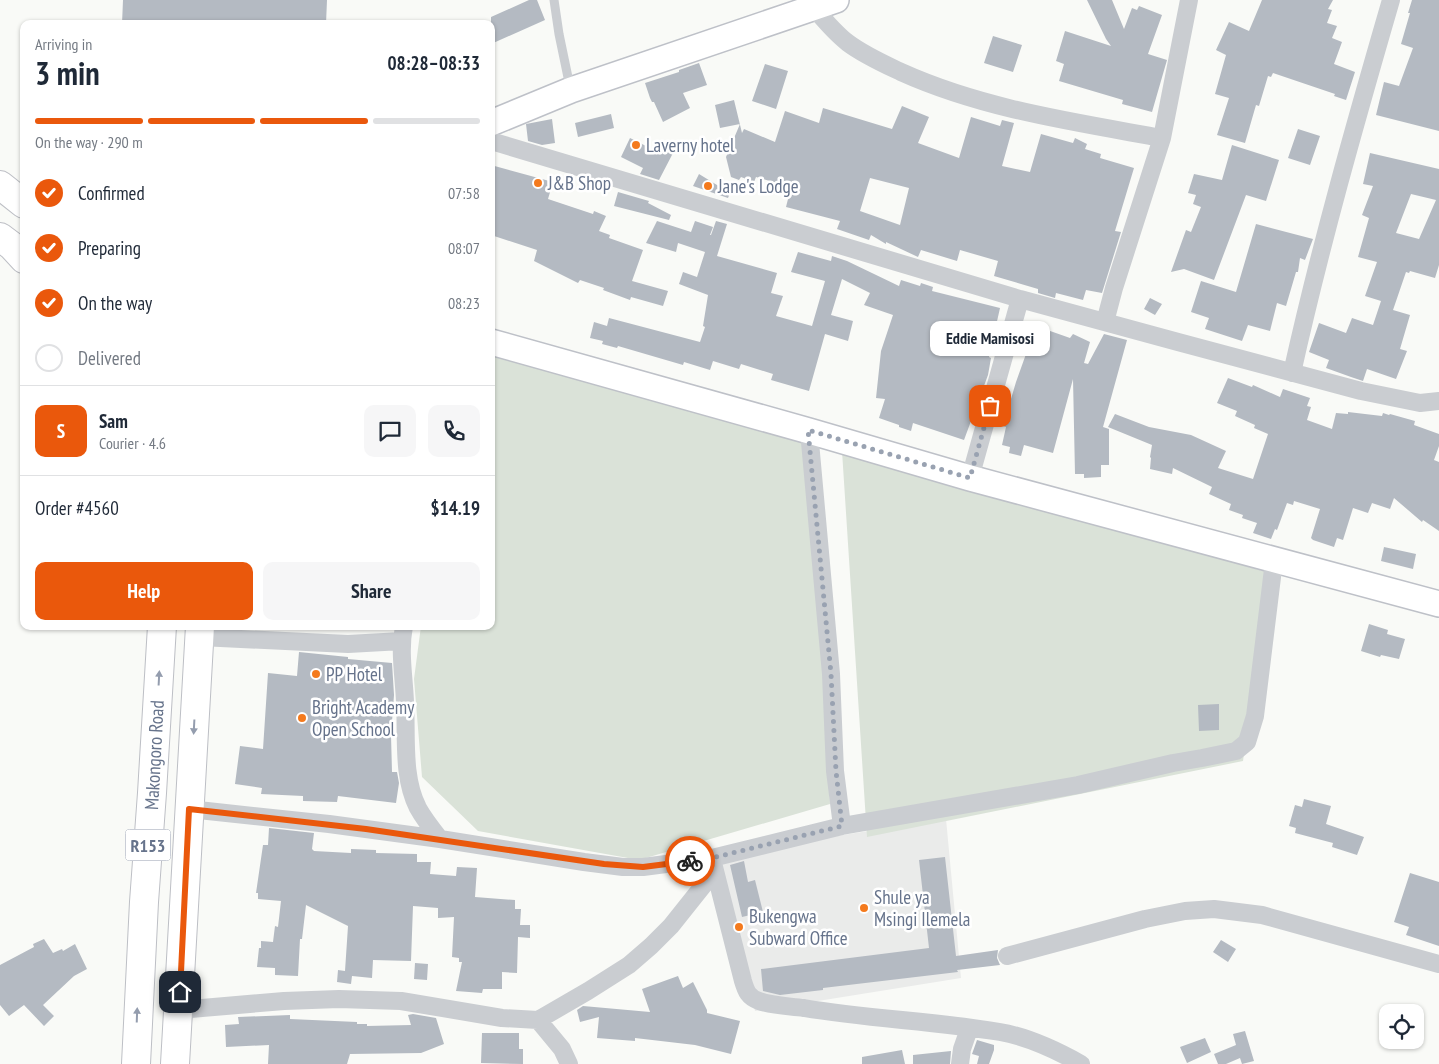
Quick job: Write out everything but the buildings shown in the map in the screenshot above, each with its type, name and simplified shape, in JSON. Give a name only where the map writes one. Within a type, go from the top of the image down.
[{"type":"main road","points":[[0,185],[20,201]]},
{"type":"main road","points":[[0,237],[20,255]]},
{"type":"main road","name":"Makongoro Road","points":[[136,1064],[143,911],[162,630]]},
{"type":"main road","name":"Makongoro Road","points":[[175,1064],[200,631]]},
{"type":"street","points":[[1105,322],[1162,138],[1188,0]]},
{"type":"street","points":[[1292,373],[1342,172],[1391,0]]},
{"type":"street","points":[[495,120],[571,90],[825,4],[829,26],[850,45],[885,65],[924,82],[968,97],[1006,107],[1162,138]]},
{"type":"street","points":[[495,142],[1020,299],[1361,392],[1420,403],[1439,401]]},
{"type":"street","points":[[970,478],[1020,299]]},
{"type":"street","points":[[495,343],[808,430],[970,478],[1439,604]]},
{"type":"street","points":[[808,430],[831,674],[836,771],[842,826]]},
{"type":"street","points":[[189,809],[329,824],[440,839],[584,862],[623,866],[713,865],[842,826],[1078,785],[1173,762],[1236,751],[1244,746],[1249,737],[1258,701],[1274,561]]},
{"type":"street","points":[[200,631],[348,644],[403,634],[407,752],[410,783],[417,806],[440,839]]},
{"type":"street","points":[[179,1010],[284,1001],[339,999],[401,1001],[502,1018],[538,1020],[629,965],[651,946],[671,926],[713,865]]},
{"type":"street","points":[[713,865],[743,981],[750,996],[765,1002],[819,1011],[1001,1032],[1035,1042],[1062,1053],[1081,1064]]},
{"type":"street","points":[[1007,956],[1146,918],[1214,908],[1262,915],[1439,964]]},
{"type":"street","points":[[538,1020],[562,1049],[569,1064]]},
{"type":"street","points":[[960,1064],[962,1049],[969,1028]]},
{"type":"lane","points":[[554,0],[571,90]]},
{"type":"shaded area","points":[[495,354],[817,435],[830,804],[639,860],[478,831],[422,777],[414,679],[420,630],[495,630]]},
{"type":"shaded area","points":[[842,451],[1270,573],[1243,761],[867,837]]},
{"type":"shaded area","points":[[946,819],[961,978],[755,1011],[713,855]]},
{"type":"way so far","points":[[690,861],[712,858],[842,826],[836,771],[831,674],[820,545],[808,430],[970,478],[990,406]]},
{"type":"place","name":"Laverny hotel","points":[[636,145]]},
{"type":"place","name":"J&B Shop","points":[[538,183]]},
{"type":"place","name":"Jane's Lodge","points":[[708,186]]},
{"type":"place","name":"Eddie Mamisosi","points":[[990,406]]},
{"type":"place","name":"PP Hotel","points":[[316,674]]},
{"type":"place","name":"Bright Academy Open School","points":[[302,718]]},
{"type":"place","name":"Shule ya Msingi Ilemela","points":[[864,908]]},
{"type":"place","name":"Bukengwa Subward Office","points":[[739,927]]},
{"type":"route","points":[[180,992],[189,809],[366,829],[584,862],[643,867],[690,861]]}]
